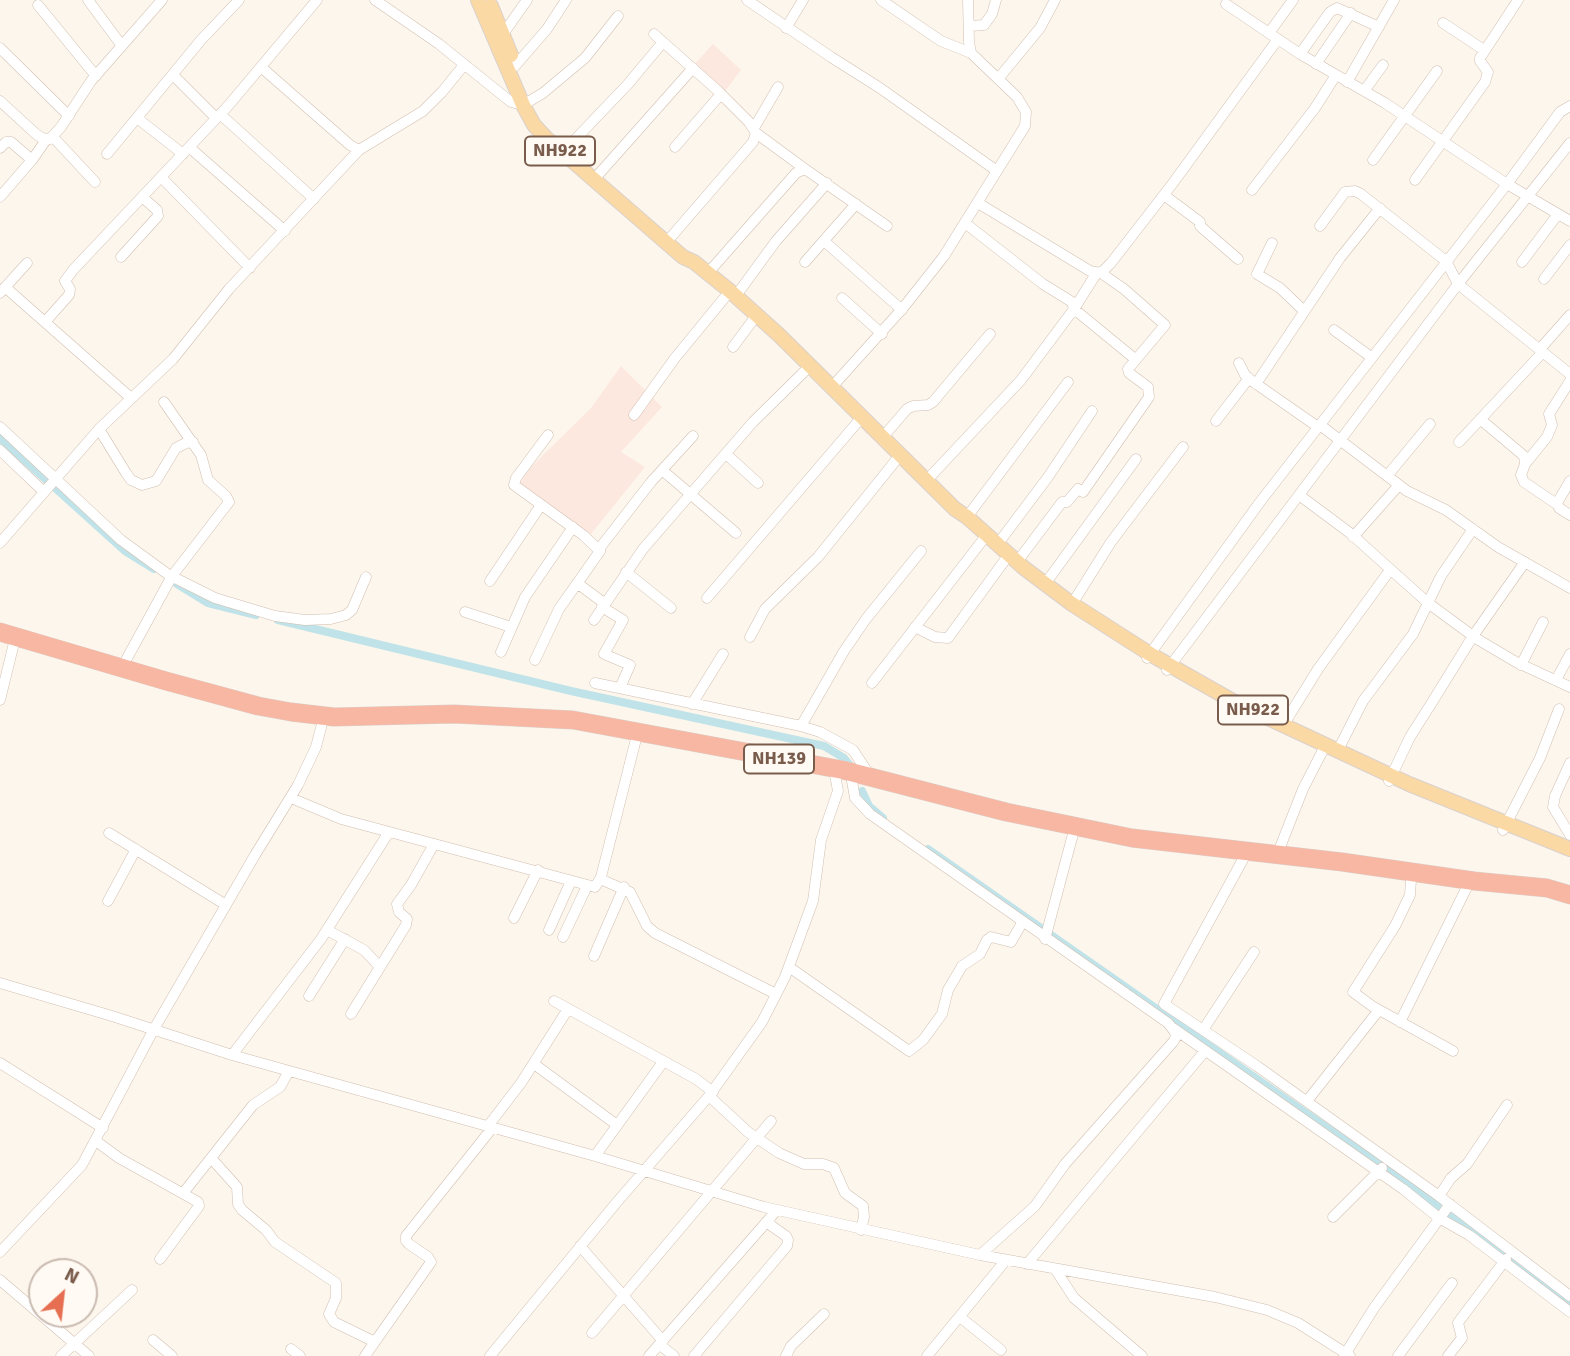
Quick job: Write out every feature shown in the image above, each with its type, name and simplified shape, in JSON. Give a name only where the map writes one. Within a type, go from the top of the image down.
[{"type":"highway","name":"NH139","points":[[5,638],[254,712],[323,720],[543,726],[636,739],[841,776],[870,776],[1104,836]]},
{"type":"highway","name":"NH139","points":[[323,720],[454,713],[573,720],[841,776],[1073,834],[1104,836],[1467,887],[1553,897],[1565,894]]},
{"type":"highway","name":"NH139","points":[[1245,856],[1277,855],[1464,880],[1547,888],[1565,894]]},
{"type":"main road","name":"NH922","points":[[478,0],[534,125],[546,138],[683,257],[694,262],[732,294],[1011,561],[1148,657]]},
{"type":"main road","points":[[488,0],[515,66],[526,104],[539,122],[687,251],[694,262]]},
{"type":"main road","points":[[961,513],[961,521],[982,541],[1011,561],[1068,609],[1235,709],[1505,827],[1569,844]]},
{"type":"main road","name":"NH922","points":[[1168,668],[1284,724],[1330,750]]},
{"type":"street","points":[[88,0],[122,46]]},
{"type":"street","points":[[0,197],[69,116],[96,76],[162,0]]},
{"type":"street","points":[[107,154],[239,0]]},
{"type":"street","points":[[45,322],[69,295],[70,289],[65,281],[68,275],[218,116],[317,0]]},
{"type":"street","points":[[375,0],[439,44],[511,102],[526,104],[585,58],[618,16]]},
{"type":"street","points":[[503,34],[527,0]]},
{"type":"street","points":[[515,66],[547,29],[566,0]]},
{"type":"street","points":[[747,0],[880,88],[997,171]]},
{"type":"street","points":[[786,28],[803,0]]},
{"type":"street","points":[[831,388],[902,310],[944,256],[1019,138],[1026,119],[1026,113],[1017,97],[971,53],[941,41],[881,0]]},
{"type":"street","points":[[968,0],[968,43],[971,53]]},
{"type":"street","points":[[970,26],[984,25],[992,14],[996,0]]},
{"type":"street","points":[[998,79],[1034,36],[1055,0]]},
{"type":"street","points":[[927,480],[1021,380],[1098,273],[1105,271],[1164,195],[1273,36],[1293,0]]},
{"type":"street","points":[[1347,82],[1394,0]]},
{"type":"street","points":[[1415,180],[1488,76],[1480,61],[1484,50],[1518,0]]},
{"type":"street","points":[[1226,4],[1300,54],[1404,116],[1527,197],[1570,221]]},
{"type":"street","points":[[38,5],[96,76]]},
{"type":"street","points":[[1300,54],[1334,9],[1341,8],[1379,27]]},
{"type":"street","points":[[1316,64],[1351,13]]},
{"type":"street","points":[[1444,23],[1484,50]]},
{"type":"street","points":[[654,34],[721,94],[755,131],[887,226]]},
{"type":"street","points":[[567,148],[628,84],[663,42]]},
{"type":"street","points":[[0,48],[69,116]]},
{"type":"street","points":[[0,543],[99,429],[173,359],[220,300],[359,150],[423,111],[464,65]]},
{"type":"street","points":[[1364,92],[1383,65]]},
{"type":"street","points":[[261,67],[349,145],[359,150]]},
{"type":"street","points":[[598,175],[692,68]]},
{"type":"street","points":[[1373,160],[1437,71]]},
{"type":"street","points":[[173,75],[314,199]]},
{"type":"street","points":[[1252,190],[1315,108],[1336,75]]},
{"type":"street","points":[[671,237],[753,142],[755,131],[778,87]]},
{"type":"street","points":[[675,147],[721,94]]},
{"type":"street","points":[[0,101],[28,127],[49,138],[95,183]]},
{"type":"street","points":[[1148,657],[1259,502],[1560,112],[1570,106]]},
{"type":"street","points":[[137,118],[186,150],[285,231]]},
{"type":"street","points":[[0,148],[6,142],[11,142],[32,160]]},
{"type":"street","points":[[1168,668],[1458,284],[1570,144]]},
{"type":"street","points":[[708,274],[796,173],[805,169]]},
{"type":"street","points":[[161,177],[250,268]]},
{"type":"street","points":[[635,415],[675,358],[827,183]]},
{"type":"street","points":[[1320,226],[1341,195],[1349,190],[1361,194],[1446,261],[1458,284],[1570,374]]},
{"type":"street","points":[[1164,195],[1200,222],[1200,226],[1238,259]]},
{"type":"street","points":[[121,257],[158,216],[157,210],[142,197]]},
{"type":"street","points":[[915,627],[935,637],[948,638],[1062,502],[1067,502],[1078,489],[1083,492],[1147,402],[1150,392],[1148,387],[1129,373],[1130,365],[1165,324],[1131,295],[1098,273],[978,203]]},
{"type":"street","points":[[805,262],[856,204]]},
{"type":"street","points":[[1216,421],[1252,381],[1340,258],[1380,208]]},
{"type":"street","points":[[1522,262],[1558,214]]},
{"type":"street","points":[[965,223],[1043,284],[1072,302],[1074,309],[1135,359]]},
{"type":"street","points":[[824,241],[902,310]]},
{"type":"street","points":[[1272,243],[1256,274],[1280,288],[1303,310]]},
{"type":"street","points":[[1544,279],[1570,245]]},
{"type":"street","points":[[27,263],[3,290],[45,322],[131,398]]},
{"type":"street","points":[[842,298],[881,334]]},
{"type":"street","points":[[1459,442],[1570,315]]},
{"type":"street","points":[[733,347],[756,316]]},
{"type":"street","points":[[1334,330],[1371,357]]},
{"type":"street","points":[[883,437],[907,409],[933,402],[990,334]]},
{"type":"street","points":[[1239,363],[1252,381],[1340,440],[1399,485],[1446,510],[1525,562],[1569,584]]},
{"type":"street","points":[[594,620],[626,572],[690,496],[753,422],[810,366]]},
{"type":"street","points":[[961,513],[1068,382]]},
{"type":"street","points":[[1570,382],[1549,414],[1552,425],[1547,437],[1525,464],[1521,475],[1524,482],[1570,515]]},
{"type":"street","points":[[120,671],[172,576],[229,502],[226,495],[208,481],[204,460],[164,402]]},
{"type":"street","points":[[997,545],[1048,477],[1092,411]]},
{"type":"street","points":[[707,598],[862,417]]},
{"type":"street","points":[[1480,419],[1524,456],[1525,464]]},
{"type":"street","points":[[1387,476],[1430,424]]},
{"type":"street","points":[[0,427],[121,540],[172,576],[225,602],[275,616],[315,620],[339,617],[352,610],[366,577]]},
{"type":"street","points":[[99,429],[131,480],[142,485],[156,481],[176,448],[192,442]]},
{"type":"street","points":[[548,435],[514,483],[599,549]]},
{"type":"street","points":[[535,660],[551,622],[599,549],[693,436]]},
{"type":"street","points":[[1072,604],[1126,521],[1183,447]]},
{"type":"street","points":[[0,450],[44,492]]},
{"type":"street","points":[[726,454],[758,483]]},
{"type":"street","points":[[751,637],[765,609],[818,557],[901,454]]},
{"type":"street","points":[[1045,584],[1136,458]]},
{"type":"street","points":[[662,470],[736,533]]},
{"type":"street","points":[[1558,505],[1560,496],[1570,481]]},
{"type":"street","points":[[1353,537],[1399,485]]},
{"type":"street","points":[[1299,495],[1353,537],[1428,603],[1473,636],[1521,665],[1570,687]]},
{"type":"street","points":[[490,581],[541,505]]},
{"type":"street","points":[[501,652],[535,582],[573,527]]},
{"type":"street","points":[[1277,855],[1303,789],[1377,680],[1401,654],[1421,620],[1441,576],[1473,529]]},
{"type":"street","points":[[872,683],[982,541]]},
{"type":"street","points":[[801,726],[844,651],[921,551]]},
{"type":"street","points":[[1390,778],[1410,737],[1473,636],[1525,562]]},
{"type":"street","points":[[1284,724],[1318,669],[1390,570]]},
{"type":"street","points":[[626,572],[671,608]]},
{"type":"street","points":[[577,583],[623,620],[604,654],[630,666],[620,688]]},
{"type":"street","points":[[465,612],[511,627]]},
{"type":"street","points":[[1521,665],[1543,622]]},
{"type":"street","points":[[0,700],[5,638]]},
{"type":"street","points":[[692,704],[723,654]]},
{"type":"street","points":[[1556,680],[1570,654]]},
{"type":"street","points":[[595,682],[801,726],[845,745],[860,759],[870,776]]},
{"type":"street","points":[[1505,827],[1540,758],[1559,709]]},
{"type":"street","points":[[0,1252],[82,1165],[154,1029],[291,798],[316,747],[323,720]]},
{"type":"street","points":[[291,798],[341,820],[596,887],[636,739]]},
{"type":"street","points":[[1569,844],[1553,807],[1570,763]]},
{"type":"street","points":[[841,776],[855,798],[870,814],[1022,923],[1046,935],[1172,1028],[1379,1172],[1445,1211],[1507,1257],[1570,1312]]},
{"type":"street","points":[[490,1356],[644,1170],[711,1094],[754,1035],[789,967],[813,901],[821,840],[841,776]]},
{"type":"street","points":[[232,1055],[327,930],[388,832]]},
{"type":"street","points":[[109,833],[226,905]]},
{"type":"street","points":[[1046,935],[1073,834]]},
{"type":"street","points":[[351,1014],[407,921],[399,912],[397,904],[434,844]]},
{"type":"street","points":[[108,901],[136,849]]},
{"type":"street","points":[[1156,1016],[1245,856]]},
{"type":"street","points":[[514,918],[538,870]]},
{"type":"street","points":[[600,879],[624,887],[634,897],[648,926],[655,933],[776,994]]},
{"type":"street","points":[[1411,880],[1410,895],[1405,906],[1353,992],[1379,1010],[1453,1051]]},
{"type":"street","points":[[549,930],[571,881]]},
{"type":"street","points":[[563,937],[587,886]]},
{"type":"street","points":[[594,956],[624,887]]},
{"type":"street","points":[[1400,1022],[1467,887]]},
{"type":"street","points":[[789,967],[909,1051],[923,1040],[942,1014],[948,990],[962,966],[981,954],[991,937],[1011,942],[1022,923]]},
{"type":"street","points":[[327,930],[364,950],[380,967]]},
{"type":"street","points":[[309,996],[345,939]]},
{"type":"street","points":[[1203,1030],[1254,952]]},
{"type":"street","points":[[0,983],[232,1055],[595,1156],[777,1210],[981,1255],[1215,1297],[1267,1310],[1298,1323],[1346,1355],[1374,1308],[1445,1211]]},
{"type":"street","points":[[554,1001],[696,1079],[756,1139],[798,1163],[823,1164],[834,1168],[845,1193],[863,1206],[861,1230]]},
{"type":"street","points":[[1164,1004],[1307,1101],[1439,1196],[1445,1211],[1469,1235],[1570,1296]]},
{"type":"street","points":[[365,1356],[431,1262],[406,1241],[406,1236],[491,1127],[568,1009]]},
{"type":"street","points":[[1307,1101],[1379,1010]]},
{"type":"street","points":[[981,1255],[1042,1198],[1065,1164],[1173,1042],[1175,1037],[1172,1028]]},
{"type":"street","points":[[1027,1264],[1205,1051]]},
{"type":"street","points":[[595,1156],[663,1062]]},
{"type":"street","points":[[0,1063],[103,1128]]},
{"type":"street","points":[[534,1064],[617,1125]]},
{"type":"street","points":[[184,1192],[253,1105],[280,1087],[289,1071]]},
{"type":"street","points":[[1439,1196],[1451,1178],[1467,1164],[1507,1105]]},
{"type":"street","points":[[592,1333],[771,1121]]},
{"type":"street","points":[[96,1141],[119,1158],[198,1202],[199,1206],[160,1259]]},
{"type":"street","points":[[211,1158],[237,1187],[238,1204],[242,1210],[266,1230],[275,1242],[336,1283],[336,1298],[329,1314],[334,1322],[375,1342]]},
{"type":"street","points":[[1333,1217],[1388,1160]]},
{"type":"street","points":[[649,1356],[777,1210]]},
{"type":"street","points":[[694,1356],[787,1246],[789,1240],[766,1222]]},
{"type":"street","points":[[580,1246],[674,1356]]},
{"type":"street","points":[[1448,1356],[1462,1338],[1458,1323],[1507,1257]]},
{"type":"street","points":[[928,1356],[1006,1260]]},
{"type":"street","points":[[1055,1269],[1074,1298],[1142,1356]]},
{"type":"street","points":[[0,1280],[89,1356]]},
{"type":"street","points":[[1398,1356],[1452,1283]]},
{"type":"street","points":[[61,1356],[132,1290]]},
{"type":"street","points":[[786,1356],[791,1346],[824,1314]]},
{"type":"street","points":[[960,1317],[1001,1350]]},
{"type":"street","points":[[153,1340],[172,1356]]},
{"type":"shaded area","points":[[713,44],[741,70],[720,98],[690,69]]},
{"type":"shaded area","points":[[621,366],[662,407],[621,452],[645,467],[587,539],[515,491],[530,468],[591,408]]},
{"type":"waterway","points":[[0,438],[125,551],[154,569]]},
{"type":"waterway","points":[[177,584],[208,603],[256,615]]},
{"type":"waterway","points":[[278,620],[571,691],[824,746],[844,758],[854,770]]},
{"type":"waterway","points":[[862,791],[869,806],[883,818]]},
{"type":"waterway","points":[[928,849],[1462,1222],[1570,1304]]}]
